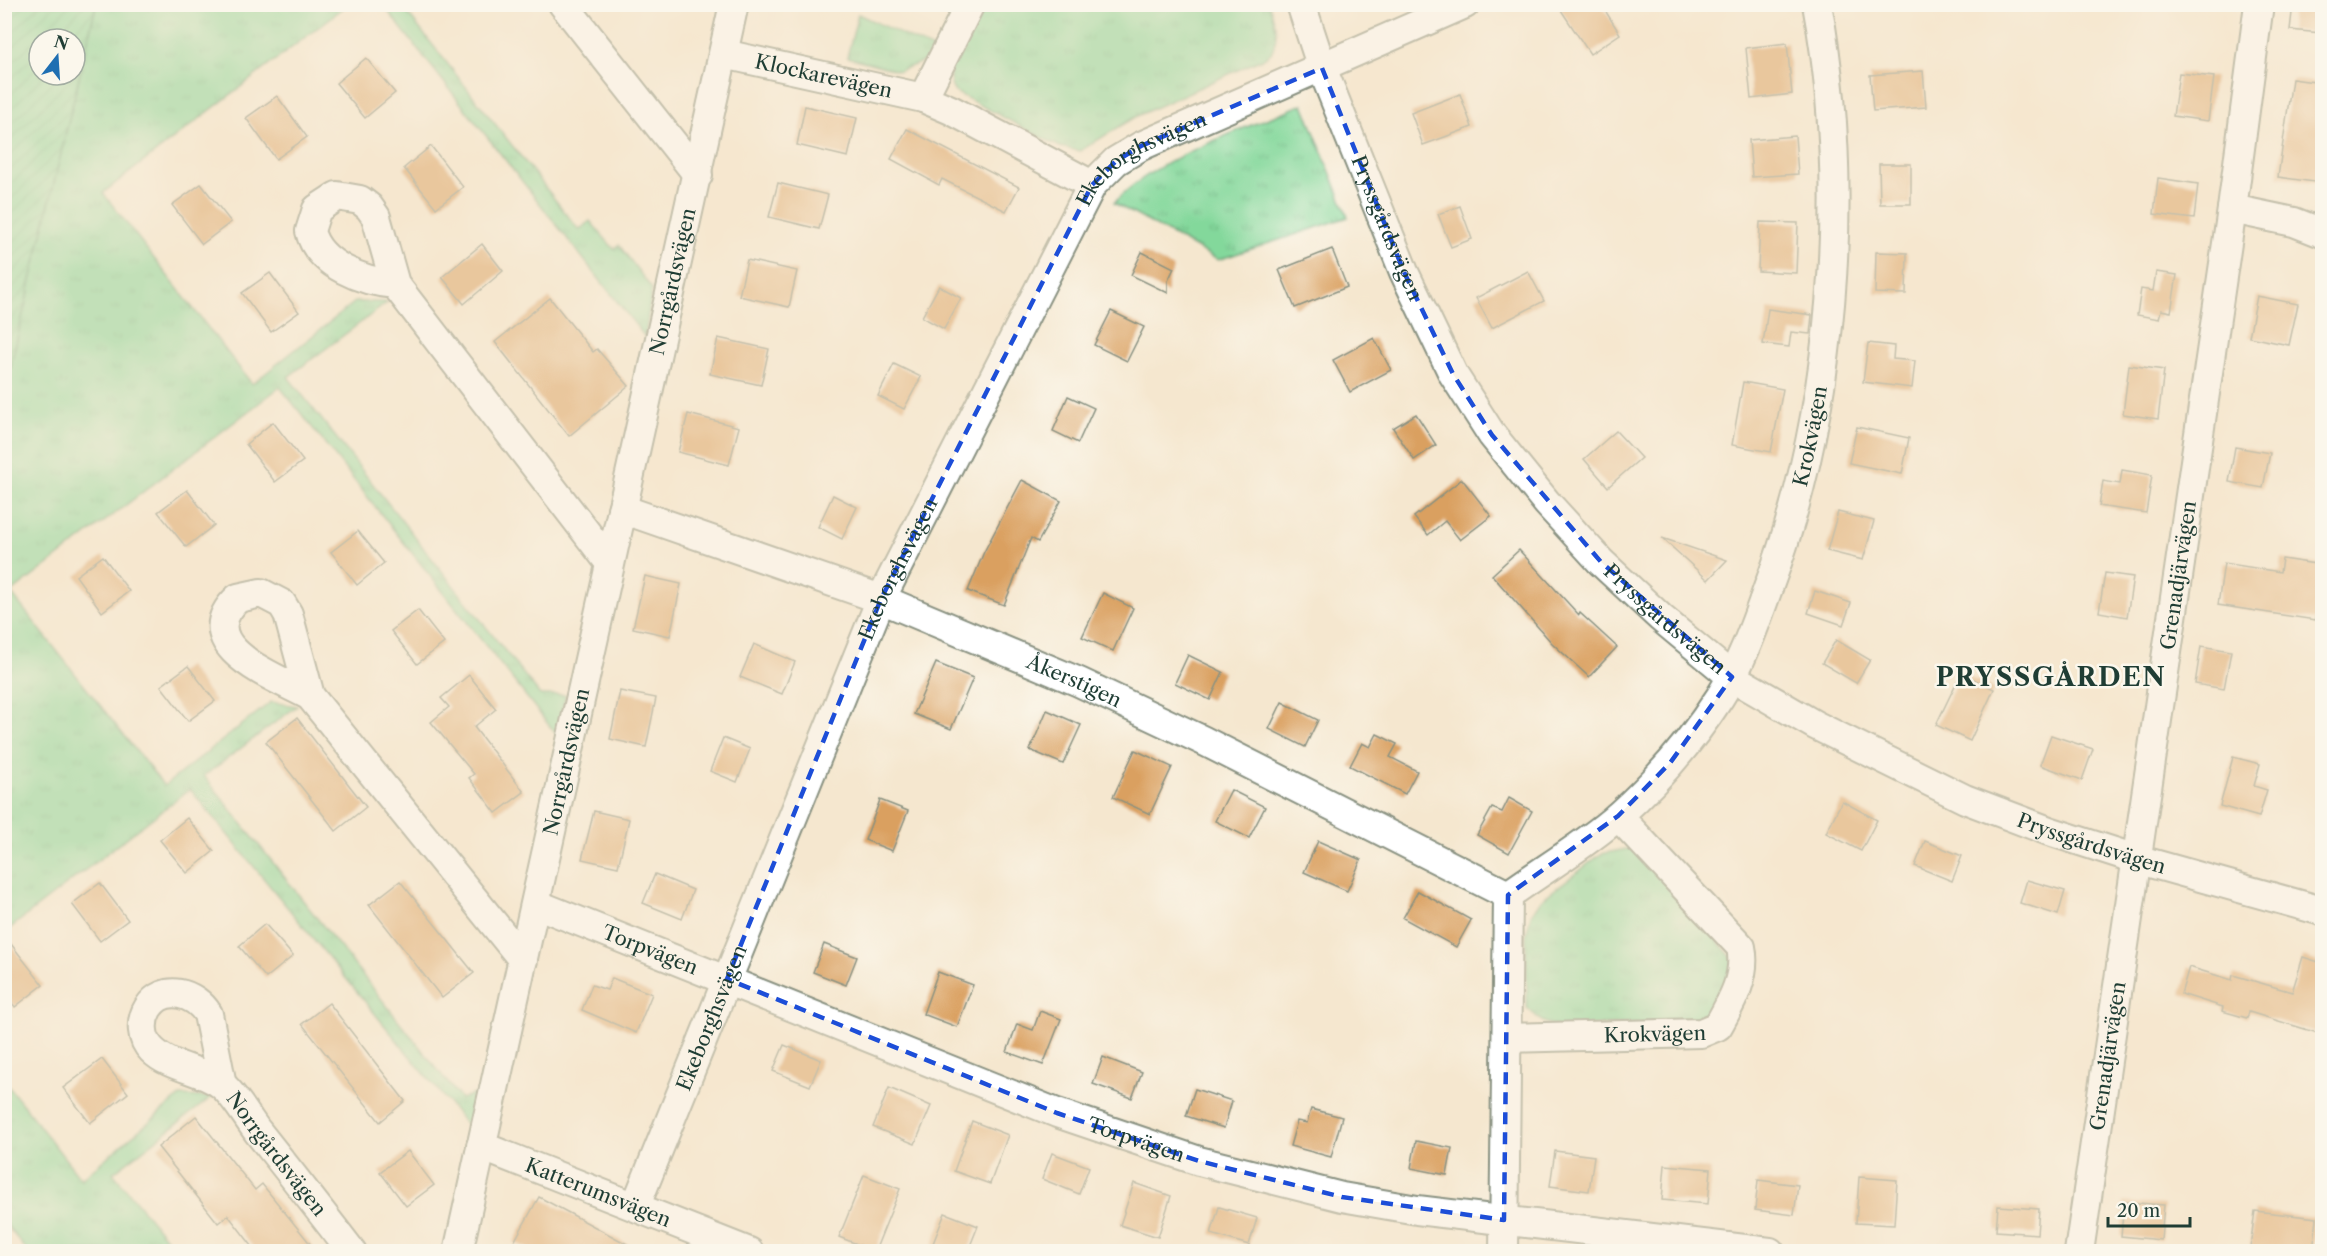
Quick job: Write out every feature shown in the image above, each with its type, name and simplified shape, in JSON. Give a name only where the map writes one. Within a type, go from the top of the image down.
[{"type":"street","points":[[563,4],[698,175]]},
{"type":"street","name":"Norrgårdsvägen","points":[[458,1251],[536,904],[609,562],[698,175],[734,4]]},
{"type":"street","points":[[923,98],[970,4]]},
{"type":"street","name":"Pryssgårdsvägen","points":[[1301,4],[1322,68],[1404,272],[1454,374],[1492,435],[1547,503],[1601,562],[1661,618],[1732,677],[1815,725],[1965,799],[2049,831],[2136,859],[2322,911]]},
{"type":"street","name":"Ekeborghsvägen","points":[[636,1205],[881,599],[1092,185],[1116,161],[1141,146],[1465,4]]},
{"type":"street","name":"Krokvägen","points":[[1508,895],[1618,816],[1670,763],[1719,699],[1732,677],[1775,570],[1795,507],[1824,363],[1832,286],[1833,172],[1830,103],[1817,4]]},
{"type":"street","name":"Grenadjärvägen","points":[[2079,1251],[2232,208],[2259,4]]},
{"type":"street","name":"Klockarevägen","points":[[724,54],[923,98],[951,110],[1092,185]]},
{"type":"street","points":[[2232,208],[2294,222],[2322,233]]},
{"type":"street","points":[[395,284],[609,562]]},
{"type":"street","name":"Åkerstigen","points":[[622,509],[881,599],[1079,682],[1194,736],[1508,895]]},
{"type":"street","points":[[309,696],[523,960]]},
{"type":"street","name":"Krokvägen","points":[[1507,1038],[1701,1033],[1718,1026],[1732,1002],[1744,962],[1741,947],[1618,816]]},
{"type":"street","points":[[1504,1251],[1508,895]]},
{"type":"street","name":"Torpvägen","points":[[536,904],[1057,1113],[1198,1161],[1342,1197],[1417,1210],[1770,1251]]},
{"type":"street","name":"Norrgårdsvägen","points":[[222,1085],[352,1251]]},
{"type":"street","name":"Katterumsvägen","points":[[481,1146],[749,1251]]},
{"type":"highlighted area","points":[[1322,68],[1404,272],[1453,374],[1492,435],[1601,562],[1732,677],[1670,763],[1618,816],[1508,895],[1504,1220],[1342,1197],[1199,1161],[1057,1113],[727,979],[881,599],[1092,185],[1116,161],[1141,146]]},
{"type":"green space","points":[[4,5],[96,5],[87,43],[87,27],[27,27],[27,87],[77,87],[5,390]]},
{"type":"green space","points":[[96,5],[347,5],[103,193],[252,384],[355,302],[388,302],[288,377],[540,695],[566,695],[556,734],[280,387],[11,593],[164,786],[271,702],[297,706],[204,776],[461,1099],[479,1092],[469,1128],[190,789],[5,932],[5,390],[77,87],[87,87],[87,43]]},
{"type":"green space","points":[[383,5],[401,5],[579,230],[590,221],[614,249],[619,245],[652,289],[645,337]]},
{"type":"green space","points":[[979,5],[1269,5],[1276,35],[1271,53],[1262,59],[1137,116],[1080,151],[1060,147],[955,92],[951,83],[952,60]]},
{"type":"green space","points":[[858,14],[935,50],[930,59],[899,71],[847,57]]},
{"type":"green space","points":[[1303,104],[1348,217],[1218,260],[1114,203],[1152,172],[1176,159],[1229,134]]},
{"type":"green space","points":[[1636,847],[1733,959],[1713,1021],[1557,1027],[1543,1022],[1527,1008],[1526,935],[1531,915],[1541,900],[1601,854]]},
{"type":"green space","points":[[5,1082],[81,1179],[180,1096],[212,1097],[113,1173],[176,1251],[27,1251],[5,1223]]},
{"type":"building","points":[[1557,4],[1601,4],[1620,34],[1590,54]]},
{"type":"building","points":[[2293,4],[2322,4],[2321,33],[2290,30]]},
{"type":"building","points":[[1787,43],[1792,94],[1751,99],[1746,48]]},
{"type":"building","points":[[366,58],[395,93],[365,118],[336,83]]},
{"type":"building","points":[[1923,71],[1926,107],[1873,111],[1870,75]]},
{"type":"building","points":[[2179,73],[2214,77],[2208,121],[2173,116]]},
{"type":"building","points":[[2292,79],[2322,83],[2322,183],[2278,177]]},
{"type":"building","points":[[1460,94],[1472,127],[1423,145],[1411,113]]},
{"type":"building","points":[[277,96],[307,137],[276,159],[246,118]]},
{"type":"building","points":[[805,106],[857,118],[848,157],[797,145]]},
{"type":"building","points":[[907,129],[1019,187],[1006,211],[942,179],[939,185],[891,159]]},
{"type":"building","points":[[1795,136],[1798,174],[1752,177],[1749,140]]},
{"type":"building","points":[[431,146],[463,187],[436,208],[404,168]]},
{"type":"building","points":[[1879,164],[1911,164],[1911,204],[1880,204]]},
{"type":"building","points":[[2158,178],[2198,184],[2194,219],[2154,214]]},
{"type":"building","points":[[778,183],[828,195],[819,229],[769,217]]},
{"type":"building","points":[[201,184],[231,222],[202,244],[172,205]]},
{"type":"building","points":[[1460,206],[1472,239],[1451,247],[1438,214]]},
{"type":"building","points":[[1760,222],[1798,223],[1796,273],[1758,271]]},
{"type":"building","points":[[482,244],[503,271],[464,304],[442,277]]},
{"type":"building","points":[[1332,249],[1347,287],[1295,308],[1279,270]]},
{"type":"building","points":[[1142,252],[1174,268],[1168,281],[1168,293],[1131,275]]},
{"type":"building","points":[[1876,252],[1907,253],[1906,294],[1875,293]]},
{"type":"building","points":[[747,260],[797,271],[789,307],[739,296]]},
{"type":"building","points":[[1528,271],[1544,301],[1492,328],[1476,298]]},
{"type":"building","points":[[2156,272],[2177,275],[2171,312],[2161,310],[2159,319],[2137,315],[2141,289],[2153,291]]},
{"type":"building","points":[[270,273],[299,312],[271,332],[242,293]]},
{"type":"building","points":[[939,286],[961,298],[944,329],[922,317]]},
{"type":"building","points":[[2257,296],[2298,304],[2289,345],[2249,337]]},
{"type":"building","points":[[550,298],[593,352],[597,349],[629,386],[569,436],[495,342]]},
{"type":"building","points":[[1768,309],[1812,315],[1810,334],[1791,332],[1789,347],[1763,344]]},
{"type":"building","points":[[1111,311],[1144,327],[1127,361],[1094,345]]},
{"type":"building","points":[[718,338],[769,349],[761,385],[710,374]]},
{"type":"building","points":[[1374,338],[1391,370],[1350,392],[1333,360]]},
{"type":"building","points":[[1868,343],[1894,346],[1893,359],[1915,361],[1912,388],[1863,382]]},
{"type":"building","points":[[894,364],[921,377],[904,409],[878,396]]},
{"type":"building","points":[[2129,365],[2164,370],[2158,419],[2123,414]]},
{"type":"building","points":[[1743,382],[1783,389],[1771,452],[1732,445]]},
{"type":"building","points":[[1068,396],[1094,408],[1078,443],[1053,431]]},
{"type":"building","points":[[688,414],[739,427],[729,465],[678,452]]},
{"type":"building","points":[[1416,414],[1436,445],[1414,460],[1393,428]]},
{"type":"building","points":[[273,422],[303,461],[275,482],[246,444]]},
{"type":"building","points":[[1857,427],[1909,438],[1902,474],[1849,463]]},
{"type":"building","points":[[1616,431],[1641,458],[1608,487],[1584,459]]},
{"type":"building","points":[[2235,447],[2270,453],[2263,488],[2229,482]]},
{"type":"building","points":[[2122,470],[2152,475],[2146,513],[2099,506],[2103,481],[2120,484]]},
{"type":"building","points":[[1462,479],[1491,516],[1460,540],[1445,521],[1428,535],[1414,517]]},
{"type":"building","points":[[1022,480],[1061,501],[1038,542],[1031,538],[1004,605],[968,591],[984,552]]},
{"type":"building","points":[[187,490],[214,525],[186,547],[158,512]]},
{"type":"building","points":[[833,495],[857,507],[842,539],[818,527]]},
{"type":"building","points":[[1838,512],[1874,521],[1863,560],[1827,551]]},
{"type":"building","points":[[358,531],[384,563],[357,585],[331,552]]},
{"type":"building","points":[[1662,538],[1727,560],[1708,580]]},
{"type":"building","points":[[1519,550],[1579,615],[1580,613],[1617,647],[1589,677],[1552,643],[1492,575]]},
{"type":"building","points":[[103,556],[129,591],[102,612],[76,576]]},
{"type":"building","points":[[2282,559],[2322,565],[2315,620],[2218,605],[2224,563],[2280,572]]},
{"type":"building","points":[[2105,573],[2133,577],[2127,617],[2099,612]]},
{"type":"building","points":[[645,576],[681,584],[670,636],[633,628]]},
{"type":"building","points":[[1815,591],[1851,603],[1843,625],[1808,613]]},
{"type":"building","points":[[1103,593],[1133,608],[1113,651],[1082,637]]},
{"type":"building","points":[[418,610],[444,643],[417,664],[391,631]]},
{"type":"building","points":[[1836,640],[1870,660],[1856,683],[1822,663]]},
{"type":"building","points":[[754,644],[795,662],[782,694],[740,677]]},
{"type":"building","points":[[2201,646],[2231,651],[2224,689],[2195,684]]},
{"type":"building","points":[[1188,655],[1223,672],[1210,700],[1175,683]]},
{"type":"building","points":[[936,663],[973,678],[951,729],[914,714]]},
{"type":"building","points":[[188,666],[215,701],[188,721],[161,686]]},
{"type":"building","points":[[1961,673],[1994,689],[1970,741],[1936,725]]},
{"type":"building","points":[[469,675],[496,709],[474,727],[524,792],[496,813],[469,778],[474,774],[431,722],[449,707],[441,698]]},
{"type":"building","points":[[620,691],[656,698],[646,747],[610,739]]},
{"type":"building","points":[[1282,702],[1318,720],[1305,747],[1269,729]]},
{"type":"building","points":[[1047,710],[1081,725],[1063,764],[1030,750]]},
{"type":"building","points":[[297,718],[366,807],[336,831],[266,742]]},
{"type":"building","points":[[1377,734],[1397,744],[1390,757],[1417,771],[1405,794],[1350,766],[1362,743],[1370,747]]},
{"type":"building","points":[[2051,735],[2093,749],[2082,780],[2040,765]]},
{"type":"building","points":[[723,738],[750,749],[737,782],[710,771]]},
{"type":"building","points":[[1135,750],[1172,767],[1150,814],[1113,797]]},
{"type":"building","points":[[2233,757],[2260,764],[2254,786],[2267,790],[2259,817],[2220,806]]},
{"type":"building","points":[[1231,790],[1265,807],[1249,838],[1215,821]]},
{"type":"building","points":[[1509,798],[1532,811],[1509,853],[1477,835],[1492,808],[1502,812]]},
{"type":"building","points":[[880,800],[908,811],[892,851],[865,840]]},
{"type":"building","points":[[1842,801],[1877,820],[1861,851],[1826,833]]},
{"type":"building","points":[[594,811],[629,819],[618,867],[582,859]]},
{"type":"building","points":[[187,818],[214,851],[187,873],[160,840]]},
{"type":"building","points":[[1318,841],[1361,860],[1347,891],[1304,872]]},
{"type":"building","points":[[1925,841],[1962,856],[1952,881],[1915,866]]},
{"type":"building","points":[[655,874],[693,890],[682,919],[643,903]]},
{"type":"building","points":[[2027,880],[2065,891],[2058,915],[2020,903]]},
{"type":"building","points":[[400,881],[474,973],[442,998],[369,905]]},
{"type":"building","points":[[100,883],[128,920],[100,941],[72,904]]},
{"type":"building","points":[[1418,891],[1471,920],[1456,947],[1403,918]]},
{"type":"building","points":[[265,924],[293,956],[266,978],[239,946]]},
{"type":"building","points":[[4,935],[43,985],[15,1007],[4,993]]},
{"type":"building","points":[[824,944],[857,957],[846,985],[813,972]]},
{"type":"building","points":[[2303,957],[2322,963],[2322,1019],[2318,1033],[2249,1012],[2247,1018],[2222,1011],[2223,1007],[2181,994],[2189,967],[2232,980],[2233,975],[2292,992]]},
{"type":"building","points":[[938,972],[973,985],[957,1027],[923,1014]]},
{"type":"building","points":[[612,978],[652,994],[636,1033],[582,1010],[592,985],[607,990]]},
{"type":"building","points":[[329,1003],[405,1101],[380,1122],[302,1024]]},
{"type":"building","points":[[1040,1011],[1061,1019],[1043,1065],[1007,1052],[1017,1024],[1033,1030]]},
{"type":"building","points":[[784,1045],[821,1060],[810,1086],[773,1071]]},
{"type":"building","points":[[1103,1057],[1142,1072],[1132,1098],[1093,1084]]},
{"type":"building","points":[[102,1059],[128,1093],[90,1123],[63,1088]]},
{"type":"building","points":[[889,1088],[931,1106],[915,1144],[873,1127]]},
{"type":"building","points":[[1195,1089],[1232,1101],[1224,1128],[1186,1116]]},
{"type":"building","points":[[1311,1109],[1342,1117],[1331,1157],[1290,1146],[1297,1121],[1307,1123]]},
{"type":"building","points":[[196,1116],[255,1190],[262,1184],[316,1251],[256,1251],[228,1215],[218,1223],[158,1147]]},
{"type":"building","points":[[972,1121],[1008,1135],[990,1184],[954,1171]]},
{"type":"building","points":[[1416,1141],[1452,1148],[1447,1175],[1411,1168]]},
{"type":"building","points":[[408,1151],[434,1185],[406,1206],[380,1172]]},
{"type":"building","points":[[1555,1151],[1594,1156],[1589,1191],[1550,1186]]},
{"type":"building","points":[[1052,1153],[1089,1167],[1079,1194],[1042,1179]]},
{"type":"building","points":[[1665,1165],[1711,1169],[1708,1204],[1662,1200]]},
{"type":"building","points":[[864,1175],[900,1189],[875,1251],[839,1237]]},
{"type":"building","points":[[1859,1177],[1897,1180],[1894,1225],[1856,1223]]},
{"type":"building","points":[[1758,1180],[1798,1185],[1794,1215],[1755,1210]]},
{"type":"building","points":[[1134,1183],[1171,1196],[1158,1237],[1120,1225]]},
{"type":"building","points":[[539,1197],[640,1251],[532,1251],[514,1242]]},
{"type":"building","points":[[2124,1202],[2164,1205],[2161,1240],[2121,1236]]},
{"type":"building","points":[[1998,1206],[2039,1209],[2037,1234],[1996,1231]]},
{"type":"building","points":[[1219,1207],[1257,1218],[1249,1245],[1211,1234]]},
{"type":"building","points":[[2255,1211],[2317,1218],[2313,1251],[2250,1248]]},
{"type":"building","points":[[945,1213],[978,1226],[968,1251],[930,1251]]},
{"type":"district","name":"PRYSSGÅRDEN","points":[[2051,677]]}]
